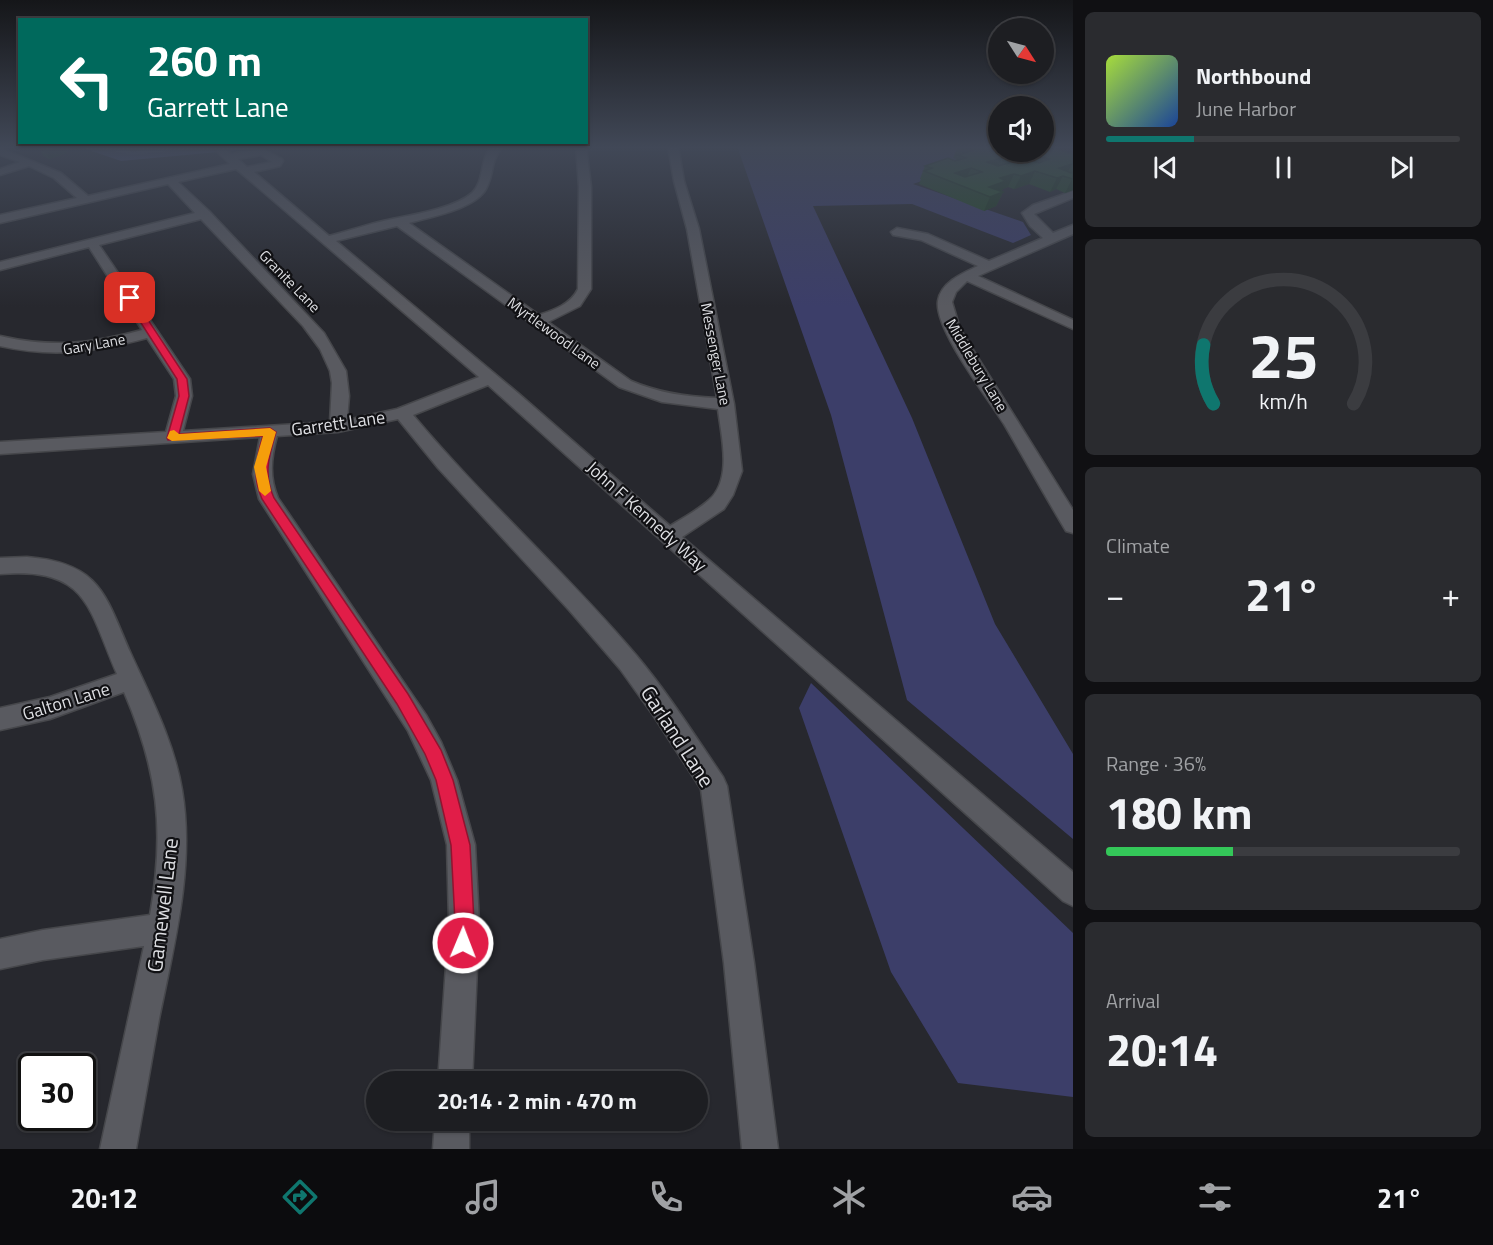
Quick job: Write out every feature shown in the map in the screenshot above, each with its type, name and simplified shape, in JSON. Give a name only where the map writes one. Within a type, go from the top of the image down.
[{"type":"street","points":[[0,219],[85,200]]},
{"type":"street","name":"Granite Lane","points":[[190,200],[328,347],[337,364],[341,382],[338,427]]},
{"type":"street","name":"John F Kennedy Way","points":[[279,200],[670,536],[1073,891]]},
{"type":"street","points":[[327,240],[467,200]]},
{"type":"street","points":[[537,321],[563,311],[582,295],[585,288],[583,256],[585,200]]},
{"type":"street","name":"Messenger Lane","points":[[670,536],[717,504],[733,471],[726,404],[693,229],[684,200]]},
{"type":"street","points":[[1052,238],[1034,223],[1028,213],[1057,200]]},
{"type":"street","points":[[0,266],[205,214]]},
{"type":"street","name":"Myrtlewood Lane","points":[[398,221],[614,377],[639,392],[687,402],[726,404]]},
{"type":"street","name":"Middlebury Lane","points":[[1073,229],[966,276],[957,282],[947,295],[945,302],[949,321],[1073,526]]},
{"type":"street","points":[[897,232],[924,237],[989,266]]},
{"type":"street","points":[[92,243],[177,370],[184,388],[182,405],[172,438]]},
{"type":"street","points":[[966,276],[1073,325]]},
{"type":"street","name":"Gary Lane","points":[[0,341],[46,351],[75,350],[105,345],[152,332]]},
{"type":"street","name":"Garrett Lane","points":[[0,448],[338,427],[402,413],[489,379]]},
{"type":"street","name":"Garland Lane","points":[[402,413],[444,464],[561,587],[628,662],[668,715],[714,786],[739,963],[760,1149]]},
{"type":"street","points":[[270,432],[260,467],[264,488],[269,499],[417,723],[432,750],[453,810],[460,845],[465,922],[456,1071]]},
{"type":"street","name":"Gamewell Lane","points":[[0,566],[24,564],[43,566],[75,577],[98,601],[162,763],[168,789],[172,818],[171,849],[161,928],[118,1149]]},
{"type":"street","name":"Galton Lane","points":[[0,719],[64,705],[130,679]]},
{"type":"street","points":[[0,954],[43,945],[161,928]]},
{"type":"street","points":[[451,1149],[452,1131]]},
{"type":"shaded area","points":[[756,200],[958,200],[1023,222],[1031,235],[1013,243],[912,204],[813,206],[912,418],[995,624],[1073,754],[1073,839],[907,700],[831,415]]},
{"type":"shaded area","points":[[811,683],[1073,933],[1073,1097],[958,1083],[891,972],[799,708]]},
{"type":"slow traffic","points":[[174,433],[172,438],[270,432],[260,467],[265,491]]},
{"type":"route","points":[[130,298],[182,379],[184,396],[172,438],[270,432],[260,467],[264,488],[269,499],[403,699],[432,750],[444,780],[460,845],[465,922],[463,943]]}]
